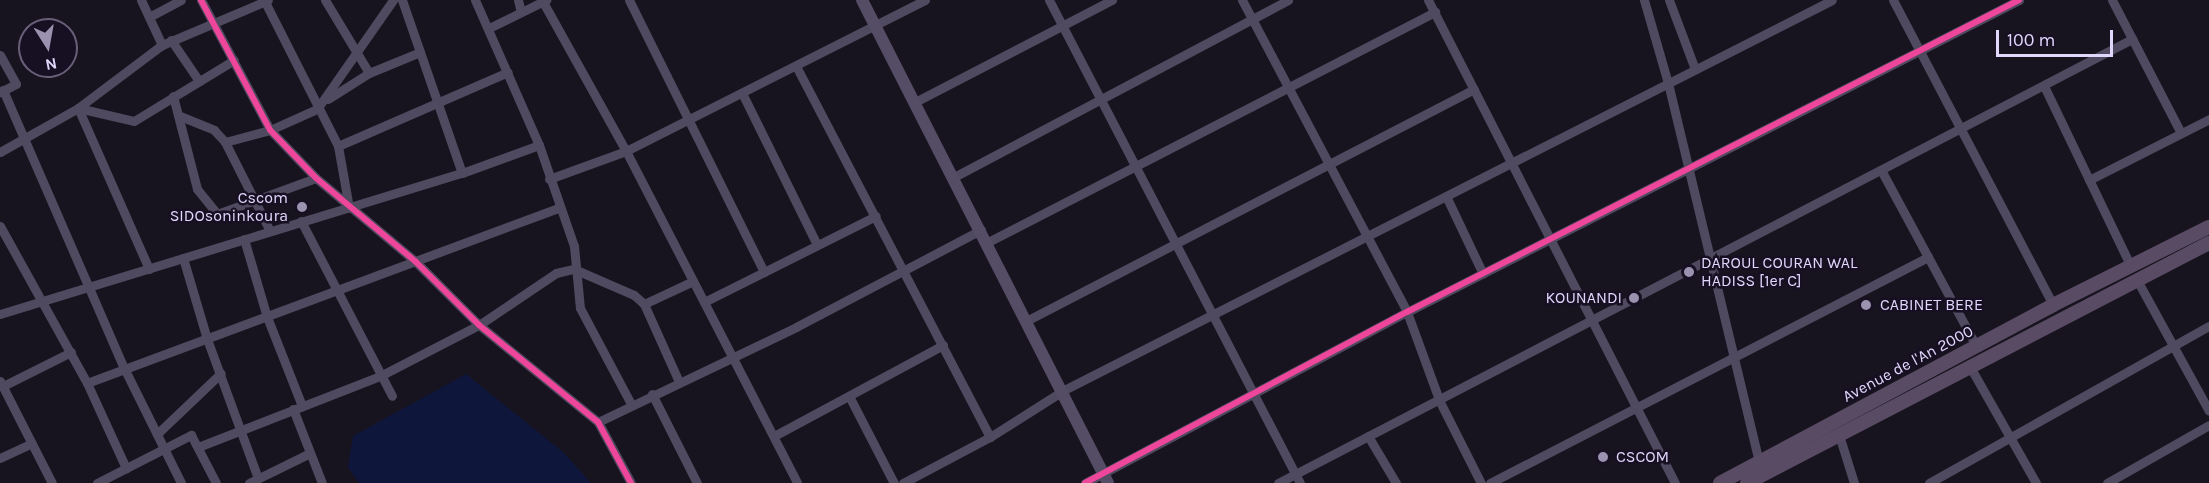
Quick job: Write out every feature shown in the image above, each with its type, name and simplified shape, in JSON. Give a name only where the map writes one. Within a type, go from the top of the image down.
[{"type":"main road","name":"Avenue de l'An 2000","points":[[1720,483],[1763,472],[1839,435],[2134,273],[2209,227]]},
{"type":"main road","name":"Avenue de l'An 2000","points":[[1747,483],[1976,346],[2053,305],[2209,243]]},
{"type":"street","points":[[141,0],[162,45]]},
{"type":"street","points":[[149,17],[181,0]]},
{"type":"street","points":[[201,0],[270,130],[316,178],[416,262],[479,325],[598,422],[631,483]]},
{"type":"street","points":[[0,152],[78,108],[162,45],[265,0],[320,105],[338,146],[349,208]]},
{"type":"street","points":[[325,0],[356,55],[369,73]]},
{"type":"street","points":[[320,105],[393,0]]},
{"type":"street","points":[[402,0],[462,173]]},
{"type":"street","points":[[475,0],[539,145],[558,208],[573,246],[580,308],[631,404]]},
{"type":"street","points":[[518,0],[521,12]]},
{"type":"street","points":[[629,0],[687,121],[764,272]]},
{"type":"street","points":[[862,0],[1064,390],[1105,478]]},
{"type":"street","points":[[549,179],[627,151],[924,0]]},
{"type":"street","points":[[1049,0],[1297,478]]},
{"type":"street","points":[[915,102],[1112,0]]},
{"type":"street","points":[[1242,0],[1407,312],[1440,402],[1481,483]]},
{"type":"street","points":[[954,177],[1288,0]]},
{"type":"street","points":[[1428,0],[1593,319],[1634,411],[1675,483]]},
{"type":"street","points":[[1644,0],[1668,83],[1733,359],[1763,472]]},
{"type":"street","points":[[1669,0],[1695,69]]},
{"type":"street","points":[[903,483],[990,437],[1064,390],[1832,0]]},
{"type":"street","points":[[1893,0],[2053,305]]},
{"type":"street","points":[[1085,483],[1105,478],[1252,393],[2019,0]]},
{"type":"street","points":[[2112,0],[2181,133]]},
{"type":"street","points":[[489,28],[544,1],[627,151],[797,483]]},
{"type":"street","points":[[988,242],[1435,12]]},
{"type":"street","points":[[1278,483],[1297,478],[1368,436],[1440,402],[1593,319],[2132,39]]},
{"type":"street","points":[[171,40],[200,81]]},
{"type":"street","points":[[225,142],[270,130],[320,105],[369,73],[420,52]]},
{"type":"street","points":[[0,55],[15,84],[2,91],[25,137],[125,370],[181,483]]},
{"type":"street","points":[[78,108],[134,121],[234,60]]},
{"type":"street","points":[[796,66],[905,270],[990,437]]},
{"type":"street","points":[[338,146],[508,72]]},
{"type":"street","points":[[2044,86],[2134,273],[2209,411]]},
{"type":"street","points":[[1028,320],[1474,89]]},
{"type":"street","points":[[742,93],[817,246]]},
{"type":"street","points":[[173,96],[197,189],[217,214],[316,178]]},
{"type":"street","points":[[78,108],[149,269]]},
{"type":"street","points":[[180,116],[214,130],[225,142],[270,231]]},
{"type":"street","points":[[2089,180],[2209,119]]},
{"type":"street","points":[[0,314],[462,173],[539,145]]},
{"type":"street","points":[[1881,170],[1976,346]]},
{"type":"street","points":[[1446,196],[1483,274]]},
{"type":"street","points":[[87,383],[558,208]]},
{"type":"street","points":[[704,302],[876,216]]},
{"type":"street","points":[[301,221],[392,396]]},
{"type":"street","points":[[0,226],[71,352],[126,468]]},
{"type":"street","points":[[598,422],[732,357],[981,230]]},
{"type":"street","points":[[244,239],[297,408],[308,454],[322,483]]},
{"type":"street","points":[[1490,483],[1634,411],[1928,257]]},
{"type":"street","points":[[183,258],[207,339],[258,478]]},
{"type":"street","points":[[198,447],[380,376],[479,325],[556,273],[574,269],[634,295],[644,304],[679,382]]},
{"type":"street","points":[[644,304],[693,281]]},
{"type":"street","points":[[1929,483],[2209,326]]},
{"type":"street","points":[[774,436],[943,345]]},
{"type":"street","points":[[52,483],[1,383],[71,352]]},
{"type":"street","points":[[1969,365],[2036,483]]},
{"type":"street","points":[[157,434],[221,373]]},
{"type":"street","points":[[652,394],[697,483]]},
{"type":"street","points":[[849,396],[894,483]]},
{"type":"street","points":[[2107,483],[2209,425]]},
{"type":"street","points":[[97,483],[191,435],[216,483]]},
{"type":"street","points":[[1839,435],[1854,483]]},
{"type":"street","points":[[1368,436],[1396,483]]},
{"type":"street","points":[[0,458],[32,443]]},
{"type":"street","points":[[249,483],[308,454]]},
{"type":"water","points":[[466,374],[563,452],[591,483],[359,483],[348,467],[353,436]]},
{"type":"cycle path","points":[[201,0],[270,130],[316,178],[416,262],[479,325],[598,422],[631,483]]},
{"type":"cycle path","points":[[1085,483],[1407,312],[2019,0]]},
{"type":"place","name":"Cscom SIDOsoninkoura","points":[[302,207]]},
{"type":"place","name":"DAROUL COURAN WAL HADISS [1er C]","points":[[1689,272]]},
{"type":"place","name":"KOUNANDI","points":[[1634,298]]},
{"type":"place","name":"CABINET BERE","points":[[1866,305]]},
{"type":"place","name":"CSCOM","points":[[1603,457]]}]
